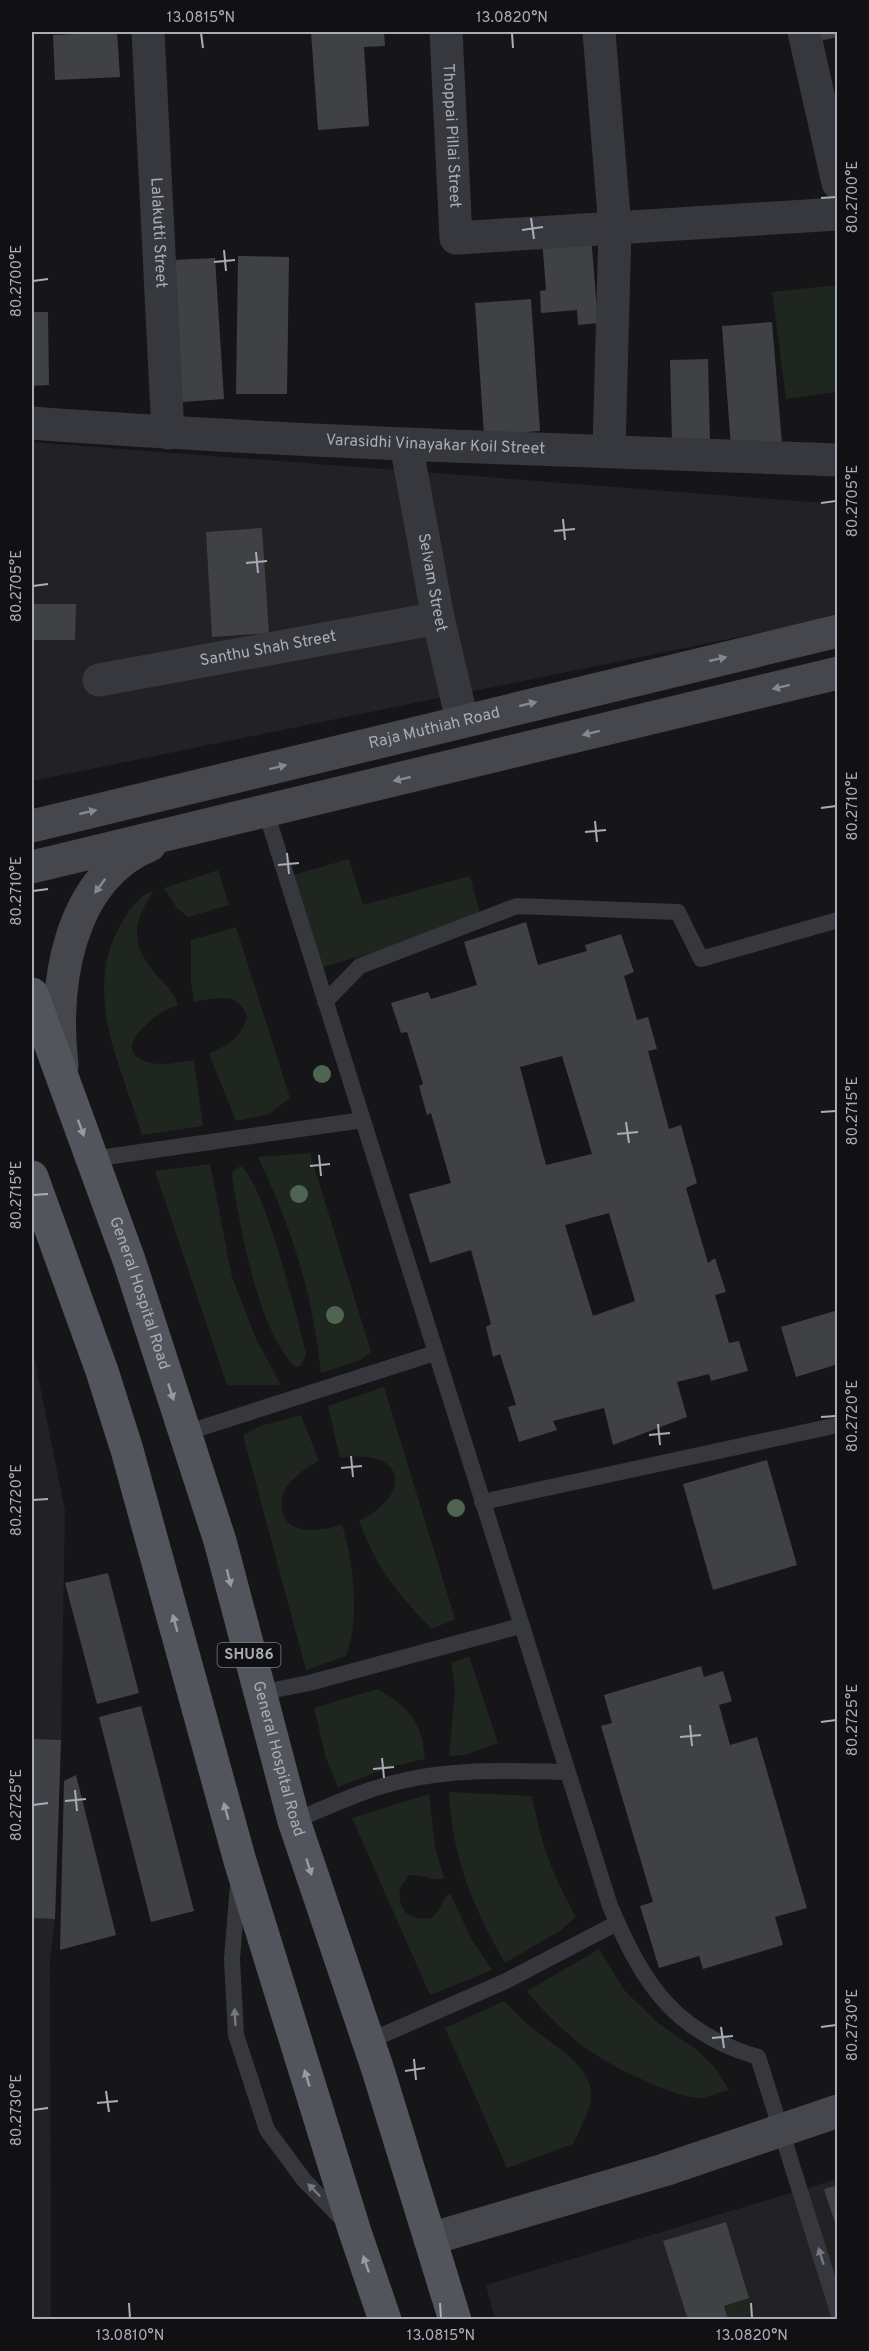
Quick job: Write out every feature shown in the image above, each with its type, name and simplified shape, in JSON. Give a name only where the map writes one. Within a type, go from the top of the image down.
[{"type":"main road","name":"Raja Muthiah Road","points":[[32,826],[837,631]]},
{"type":"main road","points":[[32,867],[837,673]]},
{"type":"main road","points":[[64,1083],[59,997],[64,961],[75,930],[86,907],[108,875],[145,847],[182,832]]},
{"type":"main road","name":"General Hospital Road","points":[[32,994],[129,1260],[220,1541],[294,1821],[369,2042],[455,2319]]},
{"type":"main road","points":[[32,1177],[102,1371],[127,1450],[240,1861],[355,2232],[385,2319]]},
{"type":"main road","points":[[430,2239],[664,2170],[837,2111]]},
{"type":"street","name":"Lalakutti Street","points":[[148,32],[168,433]]},
{"type":"street","name":"Thoppai Pillai Street","points":[[446,32],[456,238],[615,228]]},
{"type":"street","points":[[599,32],[615,228],[609,451]]},
{"type":"street","points":[[804,32],[837,183]]},
{"type":"street","points":[[615,228],[837,214]]},
{"type":"street","name":"Varasidhi Vinayakar Koil Street","points":[[32,423],[168,433],[406,444],[837,460]]},
{"type":"street","name":"Selvam Street","points":[[406,444],[438,618],[462,720]]},
{"type":"street","name":"Santhu Shah Street","points":[[99,680],[438,618]]},
{"type":"lane","points":[[266,812],[520,1626],[617,1923],[629,1951],[651,1987],[676,2014],[709,2037],[758,2057],[782,2128],[837,2313]]},
{"type":"lane","points":[[325,1002],[360,966],[517,906],[678,912],[701,959],[837,920]]},
{"type":"lane","points":[[92,1159],[363,1120]]},
{"type":"lane","points":[[185,1433],[435,1353]]},
{"type":"lane","points":[[482,1502],[837,1425]]},
{"type":"lane","points":[[259,1693],[331,1678],[520,1626]]},
{"type":"lane","points":[[294,1821],[373,1789],[406,1780],[455,1773],[567,1772]]},
{"type":"lane","points":[[240,1861],[232,1959],[236,2035],[267,2130],[304,2180],[355,2232]]},
{"type":"lane","points":[[369,2042],[507,1981],[617,1923]]},
{"type":"shaded area","points":[[837,285],[837,392],[786,399],[772,292]]},
{"type":"shaded area","points":[[32,442],[837,504],[837,617],[32,781]]},
{"type":"shaded area","points":[[349,859],[363,905],[470,876],[482,921],[320,968],[293,875]]},
{"type":"shaded area","points":[[218,870],[229,905],[188,917],[176,907],[164,888]]},
{"type":"shaded area","points":[[153,891],[138,926],[139,946],[150,967],[173,994],[178,1005],[148,1023],[133,1041],[132,1050],[138,1058],[156,1064],[194,1060],[203,1126],[142,1135],[108,1027],[104,999],[105,972],[111,945],[124,919],[140,899]]},
{"type":"shaded area","points":[[236,927],[290,1098],[269,1114],[236,1121],[209,1054],[238,1035],[247,1016],[238,1003],[225,998],[194,1002],[191,981],[191,940]]},
{"type":"shaded area","points":[[310,1153],[371,1352],[361,1360],[321,1373],[312,1315],[299,1262],[258,1157]]},
{"type":"shaded area","points":[[210,1164],[232,1277],[257,1341],[281,1385],[227,1385],[155,1171]]},
{"type":"shaded area","points":[[240,1166],[249,1176],[259,1196],[279,1253],[306,1354],[301,1366],[295,1367],[282,1350],[261,1304],[240,1224],[232,1177],[233,1171]]},
{"type":"shaded area","points":[[32,1346],[65,1511],[61,1740],[55,1919],[50,1959],[51,2320],[32,2319]]},
{"type":"shaded area","points":[[384,1387],[455,1619],[432,1629],[389,1580],[359,1521],[377,1510],[389,1498],[395,1487],[395,1476],[390,1466],[379,1460],[362,1457],[340,1458],[328,1406]]},
{"type":"shaded area","points":[[301,1415],[319,1461],[290,1482],[282,1496],[283,1514],[289,1524],[301,1529],[342,1525],[350,1556],[354,1591],[353,1626],[346,1656],[306,1670],[243,1435],[260,1426]]},
{"type":"shaded area","points":[[469,1656],[498,1743],[465,1755],[449,1756],[455,1692],[451,1663]]},
{"type":"shaded area","points":[[378,1689],[398,1703],[412,1717],[421,1735],[425,1759],[390,1767],[338,1787],[326,1758],[314,1708]]},
{"type":"shaded area","points":[[449,1792],[532,1796],[548,1858],[576,1917],[561,1930],[505,1963],[483,1922],[466,1881],[455,1839]]},
{"type":"shaded area","points":[[429,1794],[435,1847],[444,1878],[408,1876],[400,1888],[401,1903],[406,1913],[411,1916],[431,1918],[450,1893],[472,1940],[492,1970],[430,1995],[352,1818]]},
{"type":"shaded area","points":[[599,1949],[625,1991],[658,2023],[697,2050],[715,2068],[729,2090],[698,2098],[667,2090],[631,2075],[597,2056],[568,2034],[527,1991]]},
{"type":"shaded area","points":[[504,2001],[531,2027],[576,2062],[583,2071],[591,2091],[588,2111],[573,2144],[507,2168],[445,2028]]},
{"type":"shaded area","points":[[837,2179],[837,2319],[495,2319],[486,2285]]},
{"type":"shaded area","points":[[749,2298],[756,2319],[728,2319],[724,2306]]},
{"type":"building","points":[[117,32],[120,77],[55,80],[53,35]]},
{"type":"building","points":[[311,32],[384,32],[385,46],[364,47],[369,126],[318,130]]},
{"type":"building","points":[[817,32],[838,32],[838,37],[819,41]]},
{"type":"building","points":[[591,235],[598,323],[578,325],[577,310],[541,313],[540,291],[546,290],[542,239]]},
{"type":"building","points":[[238,256],[289,257],[287,394],[236,394]]},
{"type":"building","points":[[215,258],[224,399],[182,402],[173,260]]},
{"type":"building","points":[[531,299],[540,431],[484,435],[475,303]]},
{"type":"building","points":[[32,312],[48,312],[49,385],[32,386]]},
{"type":"building","points":[[772,322],[782,444],[731,448],[722,326]]},
{"type":"building","points":[[708,359],[710,441],[672,442],[670,360]]},
{"type":"building","points":[[262,528],[269,633],[212,637],[206,532]]},
{"type":"building","points":[[32,604],[76,604],[75,640],[32,640]]},
{"type":"building","points":[[526,922],[538,965],[587,951],[585,945],[621,934],[634,972],[624,976],[637,1020],[648,1017],[657,1049],[648,1051],[669,1129],[681,1125],[697,1183],[686,1188],[708,1263],[715,1258],[726,1292],[715,1295],[729,1343],[739,1341],[748,1371],[711,1381],[709,1374],[677,1382],[687,1417],[613,1445],[604,1408],[553,1421],[557,1430],[519,1442],[508,1407],[516,1405],[500,1354],[493,1357],[486,1327],[491,1324],[471,1250],[430,1263],[409,1194],[451,1183],[431,1113],[427,1115],[419,1086],[423,1084],[407,1032],[401,1033],[391,1003],[428,992],[431,999],[477,985],[464,942]],"holes":[[[562,1056],[592,1154],[546,1165],[520,1067]],[[609,1213],[635,1301],[593,1316],[565,1225]]]},
{"type":"building","points":[[838,1310],[838,1364],[796,1377],[781,1327]]},
{"type":"building","points":[[767,1460],[797,1565],[713,1590],[683,1484]]},
{"type":"building","points":[[108,1573],[139,1693],[97,1704],[65,1583]]},
{"type":"building","points":[[701,1666],[704,1677],[723,1671],[732,1701],[719,1705],[730,1745],[757,1737],[807,1908],[775,1917],[783,1945],[703,1969],[699,1956],[659,1968],[640,1906],[653,1902],[601,1726],[612,1723],[604,1695]]},
{"type":"building","points":[[141,1706],[194,1911],[151,1922],[99,1717]]},
{"type":"building","points":[[32,1739],[61,1740],[55,1919],[32,1918]]},
{"type":"building","points":[[76,1775],[116,1935],[60,1950],[64,1781]]},
{"type":"building","points":[[838,2185],[838,2229],[837,2229],[824,2189]]},
{"type":"building","points":[[726,2222],[749,2298],[724,2306],[728,2320],[688,2320],[663,2241]]}]
